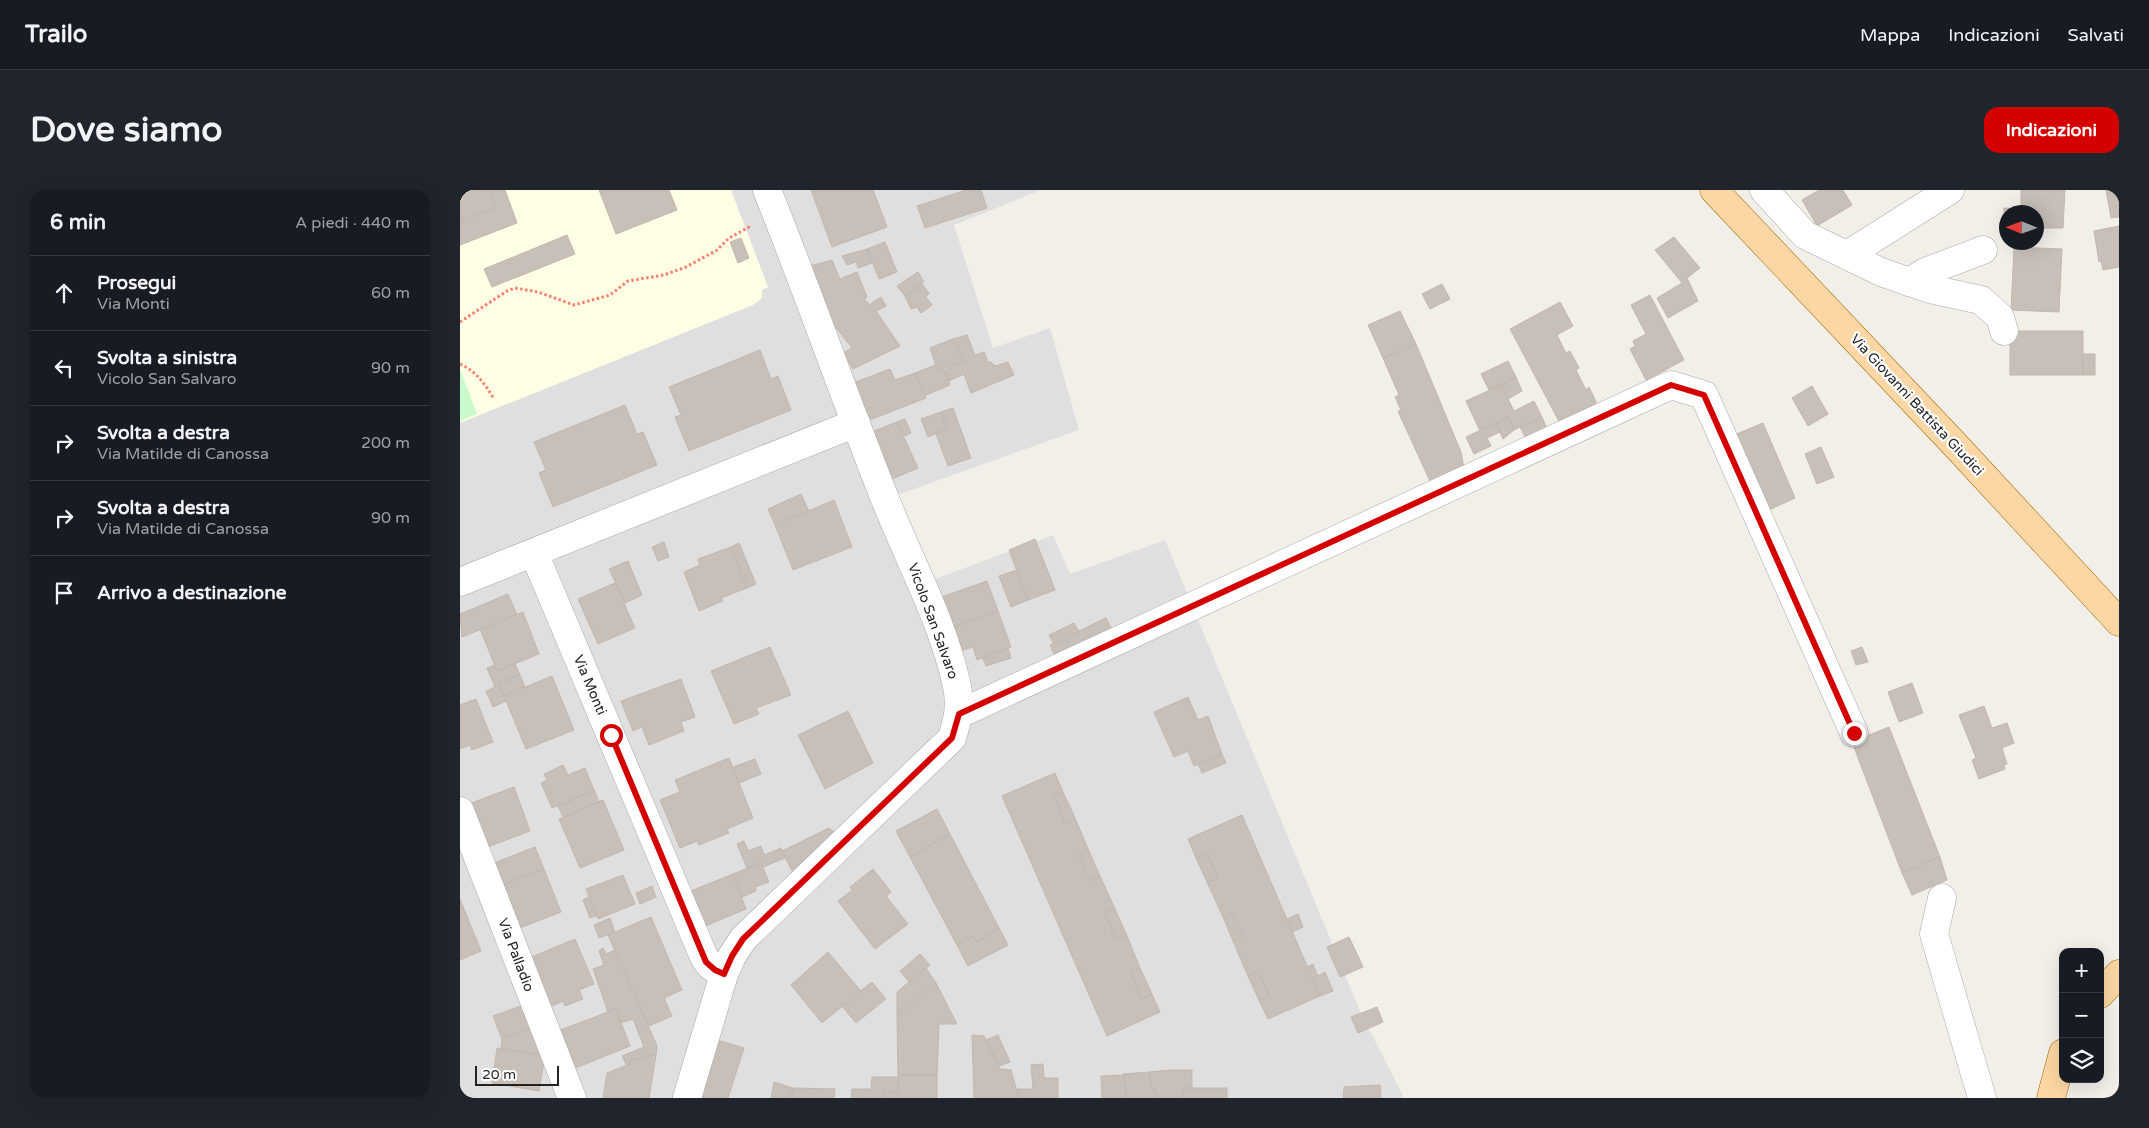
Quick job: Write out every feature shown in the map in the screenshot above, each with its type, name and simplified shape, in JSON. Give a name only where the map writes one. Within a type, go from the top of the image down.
[{"type":"main road","name":"Via Giovanni Battista Giudici","points":[[1714,190],[1959,449],[2119,622]]},
{"type":"main road","points":[[2101,993],[2119,974]]},
{"type":"main road","points":[[2051,1098],[2059,1068]]},
{"type":"street","points":[[1764,190],[1805,235],[1881,272],[1930,289],[1981,300],[2000,317],[2004,331]]},
{"type":"street","points":[[1847,255],[1950,190]]},
{"type":"street","name":"Vicolo San Salvaro","points":[[687,1098],[724,974],[732,956],[743,939],[952,738],[959,714],[957,687],[947,652],[922,584],[885,500],[772,202]]},
{"type":"street","points":[[1910,282],[1925,272],[1983,250]]},
{"type":"street","points":[[959,714],[1671,385],[1704,395],[1854,733]]},
{"type":"street","points":[[460,582],[856,423]]},
{"type":"street","name":"Via Monti","points":[[534,553],[706,962],[715,970],[724,974]]},
{"type":"street","name":"Via Palladio","points":[[460,811],[572,1098]]},
{"type":"street","points":[[1942,898],[1934,934],[1982,1098]]},
{"type":"path","points":[[460,322],[515,288],[538,292],[574,305],[610,295],[628,281],[664,275],[686,267],[717,250],[772,202]]},
{"type":"path","points":[[460,364],[469,368],[483,381],[494,399]]},
{"type":"shaded area","points":[[460,190],[1041,190],[954,225],[993,348],[1050,328],[1079,430],[886,499],[922,584],[1053,535],[1070,574],[1165,540],[1360,1011],[1404,1098],[460,1098]]},
{"type":"shaded area","points":[[460,190],[731,190],[768,287],[762,290],[762,298],[753,305],[460,423]]},
{"type":"green space","points":[[460,369],[477,414],[460,421]]},
{"type":"building","points":[[460,190],[489,190],[496,208],[460,222]]},
{"type":"building","points":[[489,190],[505,190],[517,223],[460,245],[460,222],[496,208]]},
{"type":"building","points":[[599,190],[669,190],[677,210],[616,234]]},
{"type":"building","points":[[811,190],[873,190],[887,227],[832,247]]},
{"type":"building","points":[[966,190],[981,190],[987,208],[925,228],[917,206]]},
{"type":"building","points":[[1819,190],[1843,190],[1852,205],[1817,226],[1802,200]]},
{"type":"building","points":[[2021,190],[2065,190],[2063,228],[2044,228],[2044,205],[2021,205]]},
{"type":"building","points":[[2106,190],[2119,190],[2119,217],[2111,218]]},
{"type":"building","points":[[2119,226],[2119,267],[2103,270],[2101,261],[2099,262],[2094,231]]},
{"type":"building","points":[[567,235],[575,254],[492,287],[484,269]]},
{"type":"building","points":[[1674,237],[1700,268],[1687,278],[1698,301],[1668,318],[1657,298],[1682,283],[1655,250]]},
{"type":"building","points":[[741,238],[749,258],[738,263],[730,242]]},
{"type":"building","points":[[885,242],[897,272],[879,279],[867,249]]},
{"type":"building","points":[[867,249],[872,263],[858,268],[856,262],[847,265],[842,256]]},
{"type":"building","points":[[2062,249],[2059,312],[2011,310],[2014,250]]},
{"type":"building","points":[[832,260],[840,279],[857,272],[867,297],[864,299],[876,311],[900,346],[853,369],[843,353],[852,348],[831,321],[810,266]]},
{"type":"building","points":[[918,272],[924,282],[905,296],[897,286]]},
{"type":"building","points":[[922,284],[929,293],[926,297],[932,305],[921,313],[917,307],[911,309],[905,296]]},
{"type":"building","points":[[1442,284],[1450,299],[1430,309],[1422,294]]},
{"type":"building","points":[[1650,295],[1684,360],[1646,380],[1630,349],[1635,346],[1633,341],[1646,334],[1631,305]]},
{"type":"building","points":[[881,297],[886,306],[876,311],[869,305]]},
{"type":"building","points":[[1560,302],[1573,326],[1557,335],[1566,353],[1570,351],[1579,368],[1576,370],[1586,390],[1589,387],[1599,408],[1561,425],[1510,329]]},
{"type":"building","points":[[1400,311],[1416,344],[1383,358],[1368,325]]},
{"type":"building","points":[[2010,331],[2083,331],[2083,375],[2010,375]]},
{"type":"building","points":[[967,335],[975,355],[984,352],[988,362],[995,366],[1008,362],[1014,375],[971,393],[964,374],[949,381],[945,370],[963,361],[953,339]]},
{"type":"building","points":[[953,339],[963,361],[938,371],[930,348]]},
{"type":"building","points":[[1416,344],[1461,452],[1465,474],[1434,490],[1398,411],[1401,410],[1395,397],[1399,395],[1383,358]]},
{"type":"building","points":[[760,350],[771,379],[778,376],[791,410],[689,451],[675,417],[681,415],[669,387]]},
{"type":"building","points":[[2083,354],[2095,354],[2095,375],[2083,375]]},
{"type":"building","points":[[1508,361],[1516,377],[1489,390],[1481,374]]},
{"type":"building","points":[[935,365],[938,371],[945,370],[950,385],[924,396],[915,373]]},
{"type":"building","points":[[890,369],[895,380],[915,373],[926,398],[867,421],[853,383]]},
{"type":"building","points":[[1516,377],[1522,391],[1508,399],[1501,385]]},
{"type":"building","points":[[1501,385],[1514,411],[1534,401],[1542,417],[1514,430],[1509,417],[1480,431],[1466,401]]},
{"type":"building","points":[[1812,386],[1828,414],[1808,426],[1792,398]]},
{"type":"building","points":[[625,405],[637,434],[643,432],[657,465],[553,507],[539,473],[546,470],[534,442]]},
{"type":"building","points":[[953,408],[971,458],[948,466],[936,434],[947,429],[941,412]]},
{"type":"building","points":[[941,412],[947,429],[928,437],[921,419]]},
{"type":"building","points":[[1509,417],[1514,430],[1503,439],[1496,423]]},
{"type":"building","points":[[1542,417],[1548,431],[1527,441],[1520,427]]},
{"type":"building","points":[[905,419],[911,433],[905,436],[897,422]]},
{"type":"building","points":[[897,422],[918,468],[892,479],[872,432]]},
{"type":"building","points":[[1496,423],[1500,432],[1487,438],[1491,446],[1474,454],[1466,437]]},
{"type":"building","points":[[1763,423],[1795,498],[1760,514],[1727,438]]},
{"type":"building","points":[[1821,447],[1834,477],[1817,484],[1805,454]]},
{"type":"building","points":[[801,494],[809,511],[775,525],[768,509]]},
{"type":"building","points":[[834,500],[852,547],[793,570],[775,525]]},
{"type":"building","points":[[1035,539],[1055,590],[1028,600],[1009,550]]},
{"type":"building","points":[[664,542],[669,557],[658,561],[652,547]]},
{"type":"building","points":[[739,543],[756,584],[747,588],[731,547]]},
{"type":"building","points":[[731,547],[747,588],[721,598],[723,601],[699,611],[684,572],[700,565],[698,559]]},
{"type":"building","points":[[628,561],[642,595],[625,603],[609,569]]},
{"type":"building","points":[[1017,570],[1028,600],[1011,607],[999,576]]},
{"type":"building","points":[[987,581],[998,611],[946,630],[936,599]]},
{"type":"building","points":[[615,583],[635,628],[598,644],[578,599]]},
{"type":"building","points":[[508,594],[517,615],[462,637],[460,614]]},
{"type":"building","points":[[998,611],[1011,647],[977,660],[973,647],[954,653],[946,630]]},
{"type":"building","points":[[523,612],[539,654],[497,671],[480,629]]},
{"type":"building","points":[[1106,618],[1115,636],[1058,663],[1050,645]]},
{"type":"building","points":[[1074,623],[1079,632],[1054,644],[1049,635]]},
{"type":"building","points":[[770,647],[791,695],[756,708],[759,714],[734,724],[711,671]]},
{"type":"building","points":[[1862,647],[1868,662],[1856,665],[1851,651]]},
{"type":"building","points":[[1008,648],[1011,658],[986,666],[983,658]]},
{"type":"building","points":[[515,664],[520,675],[499,684],[506,701],[493,707],[486,691],[495,687],[487,668],[494,665],[497,671]]},
{"type":"building","points":[[520,675],[525,687],[504,696],[499,684]]},
{"type":"building","points":[[552,676],[574,730],[526,749],[504,696]]},
{"type":"building","points":[[681,679],[695,717],[681,722],[684,731],[649,745],[642,727],[633,731],[621,701]]},
{"type":"building","points":[[1912,683],[1923,713],[1899,722],[1888,692]]},
{"type":"building","points":[[1188,697],[1198,720],[1208,716],[1222,754],[1194,766],[1188,751],[1174,757],[1154,712]]},
{"type":"building","points":[[476,699],[493,742],[472,750],[470,745],[460,749],[460,705]]},
{"type":"building","points":[[1984,706],[1992,728],[2007,723],[2014,743],[2002,748],[2007,764],[2004,765],[2005,769],[1979,779],[1972,760],[1976,758],[1959,715]]},
{"type":"building","points":[[848,711],[873,763],[825,789],[798,735]]},
{"type":"building","points":[[1889,727],[1940,857],[1902,873],[1852,742]]},
{"type":"building","points":[[1222,754],[1226,763],[1202,773],[1198,764]]},
{"type":"building","points":[[729,758],[753,818],[727,829],[729,833],[699,845],[697,841],[680,848],[660,800],[680,792],[675,780]]},
{"type":"building","points":[[755,759],[761,774],[739,783],[733,767]]},
{"type":"building","points":[[563,765],[568,775],[585,768],[594,790],[552,808],[541,783],[547,780],[544,774]]},
{"type":"building","points":[[1055,773],[1063,792],[1055,796],[1065,823],[1075,818],[1089,851],[1079,855],[1091,881],[1100,876],[1115,909],[1105,913],[1116,940],[1127,936],[1140,968],[1131,973],[1141,999],[1152,994],[1160,1012],[1107,1036],[1002,796]]},
{"type":"building","points":[[514,787],[530,831],[485,848],[466,805]]},
{"type":"building","points":[[594,790],[599,802],[563,817],[558,806]]},
{"type":"building","points":[[1063,792],[1075,818],[1065,823],[1055,796]]},
{"type":"building","points":[[603,800],[624,850],[580,868],[559,819]]},
{"type":"building","points":[[937,809],[950,834],[910,857],[896,831]]},
{"type":"building","points":[[1242,815],[1320,996],[1268,1019],[1259,1000],[1269,995],[1258,971],[1248,976],[1233,941],[1243,937],[1232,913],[1223,917],[1207,882],[1218,879],[1208,854],[1196,858],[1188,839]]},
{"type":"building","points":[[829,828],[834,832],[792,871],[782,851]]},
{"type":"building","points":[[950,834],[999,928],[977,942],[973,936],[957,945],[910,857]]},
{"type":"building","points":[[744,841],[748,851],[761,846],[764,855],[781,848],[785,858],[763,867],[761,863],[747,868],[737,844]]},
{"type":"building","points":[[535,847],[544,869],[500,886],[491,864]]},
{"type":"building","points":[[1089,851],[1100,876],[1091,881],[1079,855]]},
{"type":"building","points":[[1208,854],[1218,879],[1207,882],[1196,858]]},
{"type":"building","points":[[1940,857],[1947,880],[1912,895],[1902,873]]},
{"type":"building","points":[[761,863],[769,882],[755,887],[756,891],[742,897],[733,874]]},
{"type":"building","points":[[544,869],[561,912],[517,929],[500,886]]},
{"type":"building","points":[[873,869],[891,892],[886,896],[908,924],[875,949],[838,901],[852,890],[850,887]]},
{"type":"building","points":[[733,874],[746,909],[698,929],[683,894]]},
{"type":"building","points":[[623,875],[635,904],[598,919],[586,889]]},
{"type":"building","points":[[652,886],[656,897],[640,904],[636,893]]},
{"type":"building","points":[[589,897],[596,916],[590,918],[583,900]]},
{"type":"building","points":[[460,899],[481,951],[460,960]]},
{"type":"building","points":[[1115,909],[1127,936],[1116,940],[1105,913]]},
{"type":"building","points":[[1232,913],[1243,937],[1233,941],[1223,917]]},
{"type":"building","points":[[1298,914],[1303,927],[1292,932],[1287,919]]},
{"type":"building","points":[[651,917],[682,990],[664,998],[672,1016],[649,1026],[641,1007],[639,1008],[608,935]]},
{"type":"building","points":[[610,918],[615,932],[599,938],[594,925]]},
{"type":"building","points":[[999,928],[1008,945],[968,966],[957,945],[973,936],[977,942]]},
{"type":"building","points":[[1349,937],[1363,967],[1340,977],[1327,947]]},
{"type":"building","points":[[575,939],[594,984],[579,990],[583,999],[565,1006],[563,1001],[550,1007],[529,958]]},
{"type":"building","points":[[603,948],[606,954],[615,950],[657,1046],[656,1055],[631,1060],[627,1066],[622,1056],[644,1047],[633,1019],[621,1023],[616,1009],[608,1012],[593,969],[604,965],[599,951]]},
{"type":"building","points":[[828,952],[861,991],[822,1023],[791,985]]},
{"type":"building","points":[[920,954],[930,965],[909,982],[900,971]]},
{"type":"building","points":[[1313,964],[1318,976],[1325,972],[1333,991],[1320,996],[1307,967]]},
{"type":"building","points":[[926,968],[936,983],[897,1016],[897,992]]},
{"type":"building","points":[[1140,968],[1152,994],[1141,999],[1131,973]]},
{"type":"building","points":[[1258,971],[1269,995],[1259,1000],[1248,976]]},
{"type":"building","points":[[872,982],[886,999],[856,1023],[842,1006]]},
{"type":"building","points":[[936,983],[957,1024],[939,1024],[937,1075],[898,1075],[897,1016]]},
{"type":"building","points":[[523,1005],[532,1028],[502,1039],[493,1016]]},
{"type":"building","points":[[1377,1007],[1383,1022],[1358,1033],[1351,1017]]},
{"type":"building","points":[[616,1009],[630,1046],[573,1069],[558,1031]]},
{"type":"building","points":[[532,1028],[545,1056],[501,1049],[502,1039]]},
{"type":"building","points":[[972,1035],[984,1036],[1000,1069],[1011,1070],[1019,1098],[974,1098]]},
{"type":"building","points":[[998,1035],[1010,1062],[999,1066],[986,1040]]},
{"type":"building","points":[[714,1039],[744,1048],[728,1098],[698,1098]]},
{"type":"building","points":[[497,1048],[545,1056],[539,1091],[492,1083]]},
{"type":"building","points":[[656,1055],[649,1098],[603,1098],[607,1073],[630,1064],[631,1060]]},
{"type":"building","points":[[1043,1064],[1044,1078],[1058,1078],[1058,1098],[1019,1098],[1017,1089],[1033,1089],[1031,1065]]},
{"type":"building","points":[[1192,1070],[1192,1088],[1183,1088],[1183,1098],[1156,1098],[1155,1089],[1152,1089],[1149,1072]]},
{"type":"building","points":[[1149,1072],[1152,1089],[1155,1089],[1156,1098],[1126,1098],[1123,1074]]},
{"type":"building","points":[[898,1075],[937,1075],[937,1098],[884,1098],[884,1091],[899,1092]]},
{"type":"building","points":[[1124,1075],[1126,1098],[1102,1098],[1101,1076]]},
{"type":"building","points":[[872,1077],[898,1077],[899,1092],[884,1091],[884,1098],[851,1098],[852,1089],[871,1089]]},
{"type":"building","points":[[774,1082],[793,1088],[791,1098],[771,1098]]},
{"type":"building","points":[[1380,1085],[1381,1098],[1343,1098],[1344,1087]]},
{"type":"building","points":[[793,1088],[835,1089],[834,1098],[791,1098]]},
{"type":"building","points":[[1183,1088],[1227,1088],[1227,1098],[1183,1098]]},
{"type":"route","points":[[611,735],[706,962],[715,970],[724,974],[732,956],[743,939],[952,738],[959,714],[1671,385],[1704,395],[1854,733]]}]
